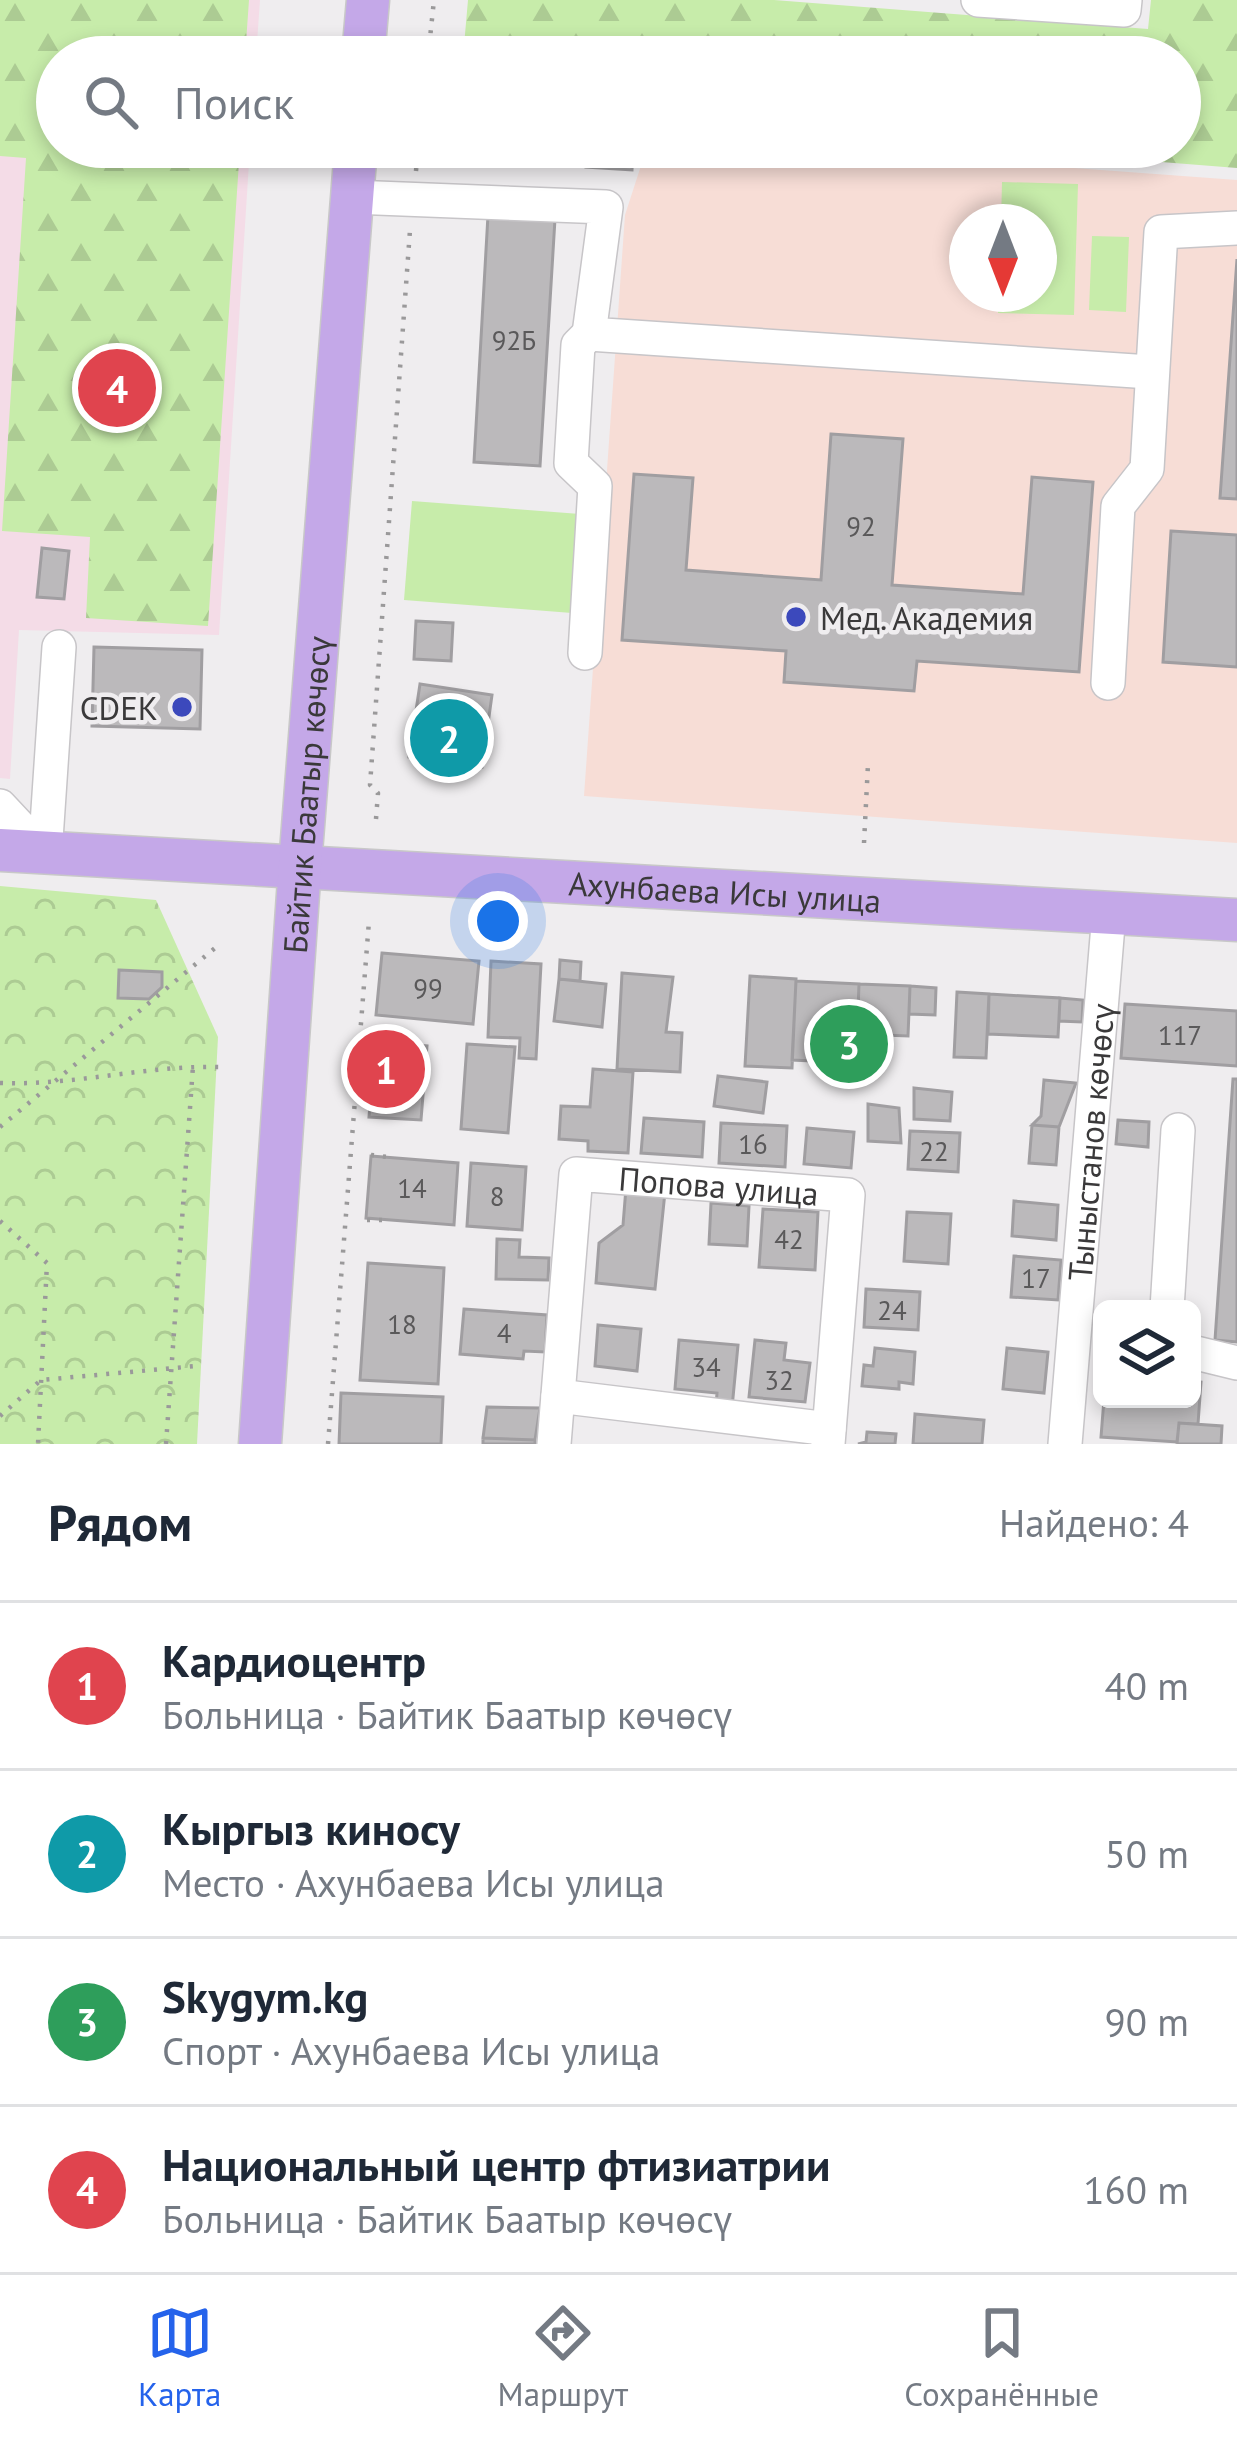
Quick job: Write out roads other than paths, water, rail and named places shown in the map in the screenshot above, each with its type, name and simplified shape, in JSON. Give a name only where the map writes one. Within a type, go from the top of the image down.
[{"type":"main road","points":[[365,36],[368,0]]},
{"type":"main road","name":"Байтик Баатыр көчөсү","points":[[260,1444],[354,168]]},
{"type":"main road","name":"Ахунбаева Исы улица","points":[[0,850],[1237,920]]},
{"type":"street","points":[[978,0],[1124,10],[1125,0]]},
{"type":"street","points":[[352,197],[606,207],[589,334],[578,345],[571,463],[595,486],[585,653]]},
{"type":"street","points":[[1108,682],[1118,506],[1147,469],[1161,232],[1237,228]]},
{"type":"street","points":[[589,334],[1150,372]]},
{"type":"street","points":[[45,854],[59,647]]},
{"type":"street","points":[[0,806],[45,854]]},
{"type":"street","name":"Тыныстанов көчөсү","points":[[1065,1444],[1108,913]]},
{"type":"street","points":[[1168,1300],[1178,1130]]},
{"type":"street","name":"Попова улица","points":[[554,1444],[576,1174],[848,1195],[828,1437],[558,1396]]},
{"type":"street","points":[[1201,1354],[1237,1363]]},
{"type":"place","name":"Национальный центр фтизиатрии","points":[[117,388]]},
{"type":"place","name":"Мед. Академия","points":[[796,617]]},
{"type":"place","name":"CDEK","points":[[182,707]]},
{"type":"place","name":"Кыргыз киносу","points":[[449,738]]},
{"type":"place","name":"Skygym.kg","points":[[849,1044]]},
{"type":"place","name":"Кардиоцентр","points":[[386,1069]]}]
